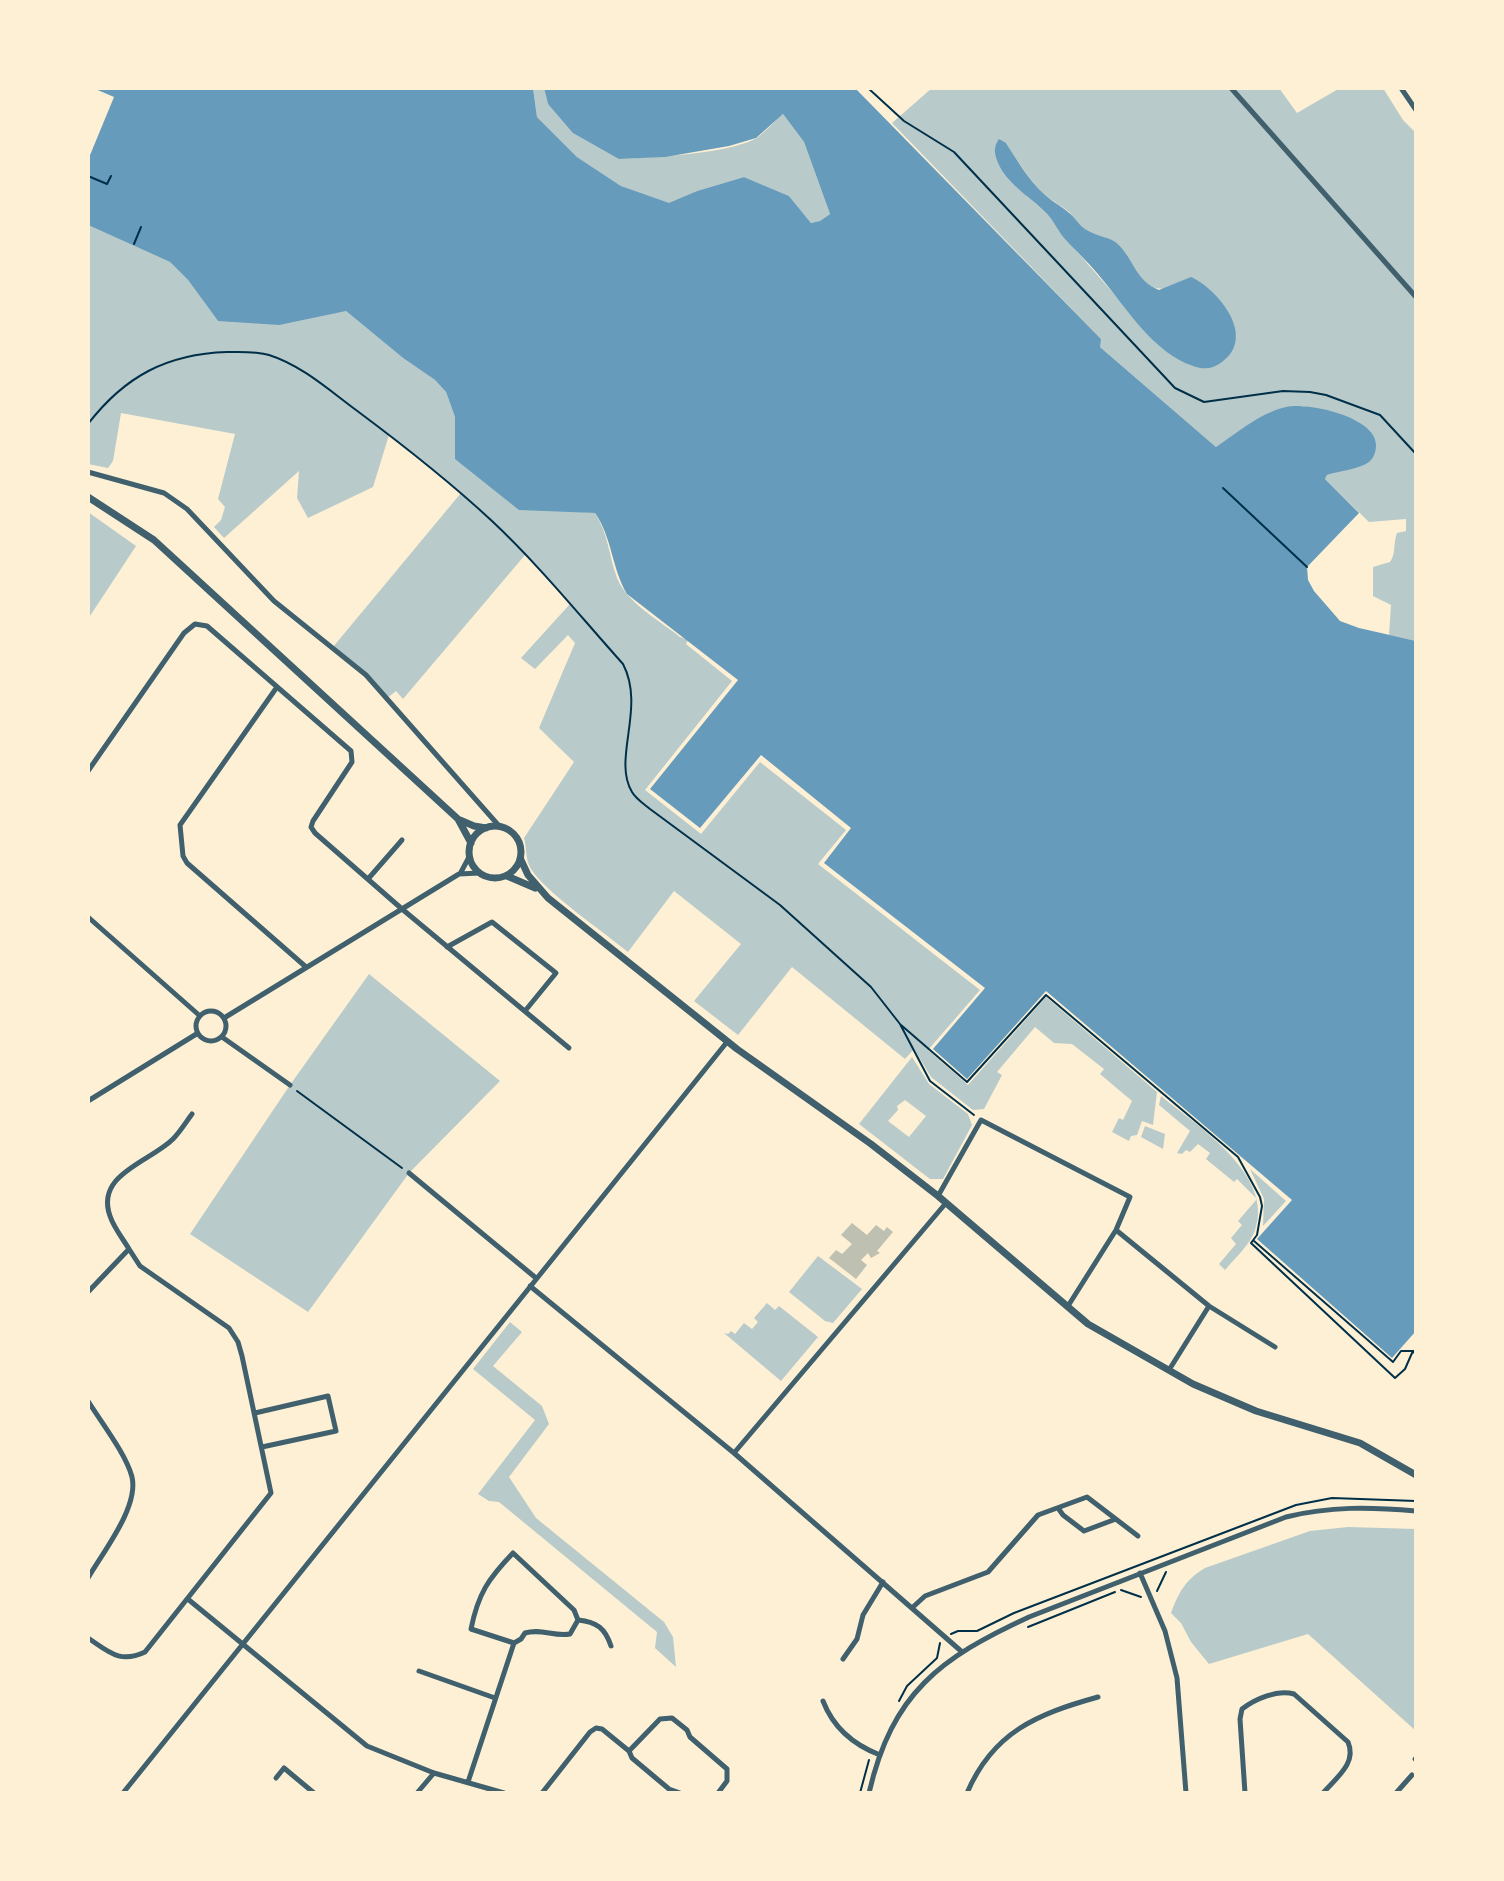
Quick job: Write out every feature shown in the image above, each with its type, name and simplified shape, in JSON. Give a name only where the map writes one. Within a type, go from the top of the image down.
[{"type":"street","points":[[1231,88],[1416,297]]},
{"type":"street","points":[[1401,88],[1416,110]]},
{"type":"street","points":[[88,472],[164,493],[187,509],[274,601],[366,675],[500,827]]},
{"type":"street","points":[[88,478],[95,474]]},
{"type":"street","points":[[88,497],[154,540],[458,819],[474,826],[500,827],[513,832],[518,839],[522,850],[521,860],[507,876],[492,879],[479,873],[459,874]]},
{"type":"street","points":[[88,771],[184,633],[195,624],[207,626],[351,751],[352,762],[311,827],[402,909],[569,1048]]},
{"type":"street","points":[[277,687],[180,825],[181,844],[187,863],[306,967]]},
{"type":"street","points":[[458,819],[471,843]]},
{"type":"street","points":[[224,1018],[459,874],[469,857],[471,843],[486,828]]},
{"type":"street","points":[[368,879],[402,840]]},
{"type":"street","points":[[469,857],[479,873]]},
{"type":"street","points":[[521,860],[537,889]]},
{"type":"street","points":[[507,876],[537,889],[727,1042],[871,1144],[947,1203],[1088,1324],[1193,1384],[1256,1411],[1360,1443],[1416,1475]]},
{"type":"street","points":[[88,917],[200,1016]]},
{"type":"street","points":[[447,947],[492,922],[556,973],[525,1011]]},
{"type":"street","points":[[211,1011],[224,1018],[227,1025],[222,1037],[209,1042],[198,1033],[196,1026],[200,1016],[211,1011]]},
{"type":"street","points":[[88,1101],[198,1033]]},
{"type":"street","points":[[222,1037],[290,1085]]},
{"type":"street","points":[[123,1793],[727,1042]]},
{"type":"street","points":[[88,1638],[115,1656],[131,1659],[145,1652],[271,1493],[238,1342],[229,1328],[140,1266],[110,1216],[108,1201],[111,1187],[123,1173],[173,1139],[192,1114]]},
{"type":"street","points":[[938,1196],[981,1120],[1130,1197],[1116,1230],[1067,1307]]},
{"type":"street","points":[[409,1173],[536,1278]]},
{"type":"street","points":[[734,1453],[947,1203]]},
{"type":"street","points":[[1116,1230],[1209,1306],[1275,1347]]},
{"type":"street","points":[[88,1292],[129,1249]]},
{"type":"street","points":[[530,1286],[734,1453],[961,1651]]},
{"type":"street","points":[[1169,1371],[1209,1306]]},
{"type":"street","points":[[255,1413],[328,1396],[336,1431],[262,1447]]},
{"type":"street","points":[[88,1401],[132,1476],[133,1496],[88,1578]]},
{"type":"street","points":[[913,1607],[925,1596],[988,1572],[1038,1515],[1087,1497],[1138,1536]]},
{"type":"street","points":[[869,1793],[890,1731],[911,1694],[961,1651],[1029,1617],[1286,1517],[1315,1509],[1345,1507],[1416,1511]]},
{"type":"street","points":[[1058,1508],[1084,1531],[1117,1519]]},
{"type":"street","points":[[514,1643],[471,1629],[484,1586],[513,1553],[574,1610],[578,1620]]},
{"type":"street","points":[[1140,1573],[1165,1631],[1177,1678],[1186,1793]]},
{"type":"street","points":[[843,1659],[857,1639],[863,1615],[883,1582]]},
{"type":"street","points":[[189,1600],[367,1746],[434,1773],[504,1793]]},
{"type":"street","points":[[468,1782],[514,1643],[525,1633],[535,1630],[561,1636],[570,1634],[578,1620]]},
{"type":"street","points":[[578,1620],[593,1621],[607,1633],[611,1646]]},
{"type":"street","points":[[419,1671],[495,1698]]},
{"type":"street","points":[[1245,1793],[1242,1709],[1254,1701],[1286,1691],[1294,1694],[1348,1742],[1352,1751],[1351,1759],[1323,1793]]},
{"type":"street","points":[[967,1793],[977,1771],[1015,1731],[1053,1710],[1098,1697]]},
{"type":"street","points":[[823,1701],[830,1718],[853,1741],[880,1755]]},
{"type":"street","points":[[629,1751],[660,1719],[672,1718],[727,1769],[727,1781],[718,1793]]},
{"type":"street","points":[[542,1793],[596,1728],[602,1729],[629,1751],[632,1758],[669,1789],[680,1793]]},
{"type":"street","points":[[276,1778],[284,1768],[314,1793]]},
{"type":"street","points":[[417,1793],[434,1773]]},
{"type":"street","points":[[1396,1793],[1412,1775]]},
{"type":"path","points":[[868,88],[904,121],[954,152],[1175,388],[1204,402],[1283,391],[1326,395],[1380,415],[1416,454]]},
{"type":"path","points":[[88,176],[107,184],[111,176]]},
{"type":"path","points":[[134,244],[141,227]]},
{"type":"path","points":[[88,424],[110,398],[153,367],[205,353],[256,352],[284,361],[327,389],[446,480],[494,523],[623,664],[628,674],[632,702],[624,769],[633,794],[780,905],[871,987],[900,1024],[930,1081],[981,1120]]},
{"type":"path","points":[[1223,488],[1307,567]]},
{"type":"path","points":[[900,1024],[967,1082],[1046,995],[1238,1157],[1262,1206],[1257,1235],[1251,1243],[1395,1378],[1416,1351]]},
{"type":"path","points":[[290,1085],[409,1173]]},
{"type":"path","points":[[1253,1240],[1393,1362],[1401,1351],[1416,1351]]},
{"type":"shaded area","points":[[533,88],[544,88],[548,104],[619,159],[689,154],[742,144],[755,139],[783,114],[804,142],[830,214],[811,223],[789,196],[744,177],[697,191],[669,204],[621,186],[577,157],[537,117]]},
{"type":"shaded area","points":[[932,88],[1279,88],[1297,113],[1340,88],[1383,88],[1403,120],[1416,133],[1416,641],[1389,635],[1391,605],[1373,596],[1373,567],[1390,562],[1397,533],[1406,531],[1406,519],[1369,522],[1325,479],[1327,475],[1369,461],[1304,406],[1269,415],[1216,447],[1099,346],[1101,339],[892,123]],"holes":[[[1006,143],[1046,196],[1069,212],[1089,232],[1118,244],[1150,286],[1169,288],[1193,366],[1155,341],[1049,216],[1007,177]]]},
{"type":"shaded area","points":[[88,225],[170,262],[188,280],[218,321],[346,311],[435,380],[446,392],[455,417],[455,459],[581,512],[595,513],[606,537],[617,578],[628,595],[653,617],[688,640],[686,644],[732,681],[645,790],[701,834],[760,762],[846,830],[818,864],[980,990],[928,1050],[968,1085],[1046,997],[1157,1092],[1153,1125],[1142,1121],[1137,1135],[1131,1136],[1129,1141],[1112,1132],[1119,1118],[1123,1120],[1132,1101],[1100,1074],[1104,1069],[1072,1044],[1054,1043],[1035,1027],[997,1072],[1002,1075],[984,1109],[973,1110],[931,1077],[914,1049],[905,1059],[792,967],[738,1035],[694,1001],[741,944],[674,891],[628,952],[561,900],[531,869],[524,838],[574,762],[539,728],[575,643],[568,635],[535,669],[521,658],[570,604],[525,555],[403,699],[396,691],[386,699],[366,675],[333,647],[461,493],[389,435],[373,487],[308,518],[297,498],[299,471],[224,538],[214,527],[221,520],[225,507],[218,499],[235,434],[121,413],[113,461],[108,468],[88,464]]},
{"type":"shaded area","points":[[88,512],[136,546],[88,619]]},
{"type":"shaded area","points":[[369,974],[500,1081],[409,1173],[308,1312],[190,1234]]},
{"type":"shaded area","points":[[912,1057],[929,1084],[968,1114],[972,1125],[943,1179],[930,1179],[859,1124]],"holes":[[[905,1100],[926,1116],[909,1137],[888,1121],[898,1110],[897,1106]]]},
{"type":"shaded area","points":[[1161,1096],[1229,1153],[1243,1171],[1255,1197],[1237,1179],[1234,1182],[1206,1159],[1210,1153],[1198,1144],[1190,1152],[1177,1153],[1190,1131],[1159,1105]]},
{"type":"shaded area","points":[[1145,1126],[1165,1134],[1163,1149],[1141,1137]]},
{"type":"shaded area","points":[[1250,1169],[1286,1201],[1263,1226],[1264,1199]]},
{"type":"shaded area","points":[[1256,1200],[1258,1210],[1253,1236],[1225,1270],[1219,1264],[1236,1244],[1231,1238],[1242,1225],[1238,1221]]},
{"type":"shaded area","points":[[818,1256],[862,1289],[833,1323],[825,1321],[789,1292]]},
{"type":"shaded area","points":[[767,1303],[775,1310],[779,1306],[818,1337],[781,1381],[724,1333],[731,1331],[735,1334],[744,1323],[752,1329],[758,1322],[754,1318]]},
{"type":"shaded area","points":[[510,1322],[522,1332],[493,1366],[542,1406],[549,1424],[509,1477],[536,1518],[664,1622],[673,1637],[676,1667],[655,1648],[657,1632],[499,1502],[489,1501],[478,1494],[535,1420],[473,1369]]},
{"type":"shaded area","points":[[1348,1527],[1416,1529],[1416,1731],[1308,1634],[1209,1664],[1171,1613],[1184,1587],[1205,1568],[1310,1531]]},
{"type":"water","points":[[93,88],[533,88],[537,117],[577,157],[621,186],[669,203],[744,177],[789,196],[811,223],[830,214],[804,142],[783,114],[756,138],[729,146],[665,157],[619,159],[573,133],[548,104],[544,88],[855,88],[1101,339],[1100,347],[1216,447],[1258,419],[1286,407],[1324,409],[1353,419],[1365,427],[1373,435],[1376,445],[1369,462],[1327,475],[1325,479],[1359,513],[1307,567],[1308,580],[1314,591],[1340,621],[1416,641],[1416,1331],[1392,1358],[1257,1239],[1292,1200],[1046,991],[967,1079],[933,1049],[985,988],[824,863],[851,828],[761,755],[700,828],[650,789],[738,680],[627,594],[595,513],[519,510],[455,459],[455,417],[446,392],[435,380],[346,311],[279,325],[218,321],[188,280],[170,262],[88,225],[88,160],[114,97]]},
{"type":"water","points":[[999,139],[1006,143],[1043,193],[1085,229],[1119,245],[1140,276],[1151,286],[1159,290],[1191,277],[1213,292],[1230,315],[1235,328],[1236,340],[1232,352],[1219,364],[1201,368],[1179,360],[1154,341],[1041,208],[1004,174],[995,153]]},
{"type":"building","points":[[852,1223],[867,1235],[876,1225],[884,1231],[887,1227],[893,1232],[877,1251],[880,1253],[871,1258],[868,1253],[861,1260],[867,1265],[856,1279],[829,1258],[836,1250],[842,1254],[852,1244],[841,1235]]}]
